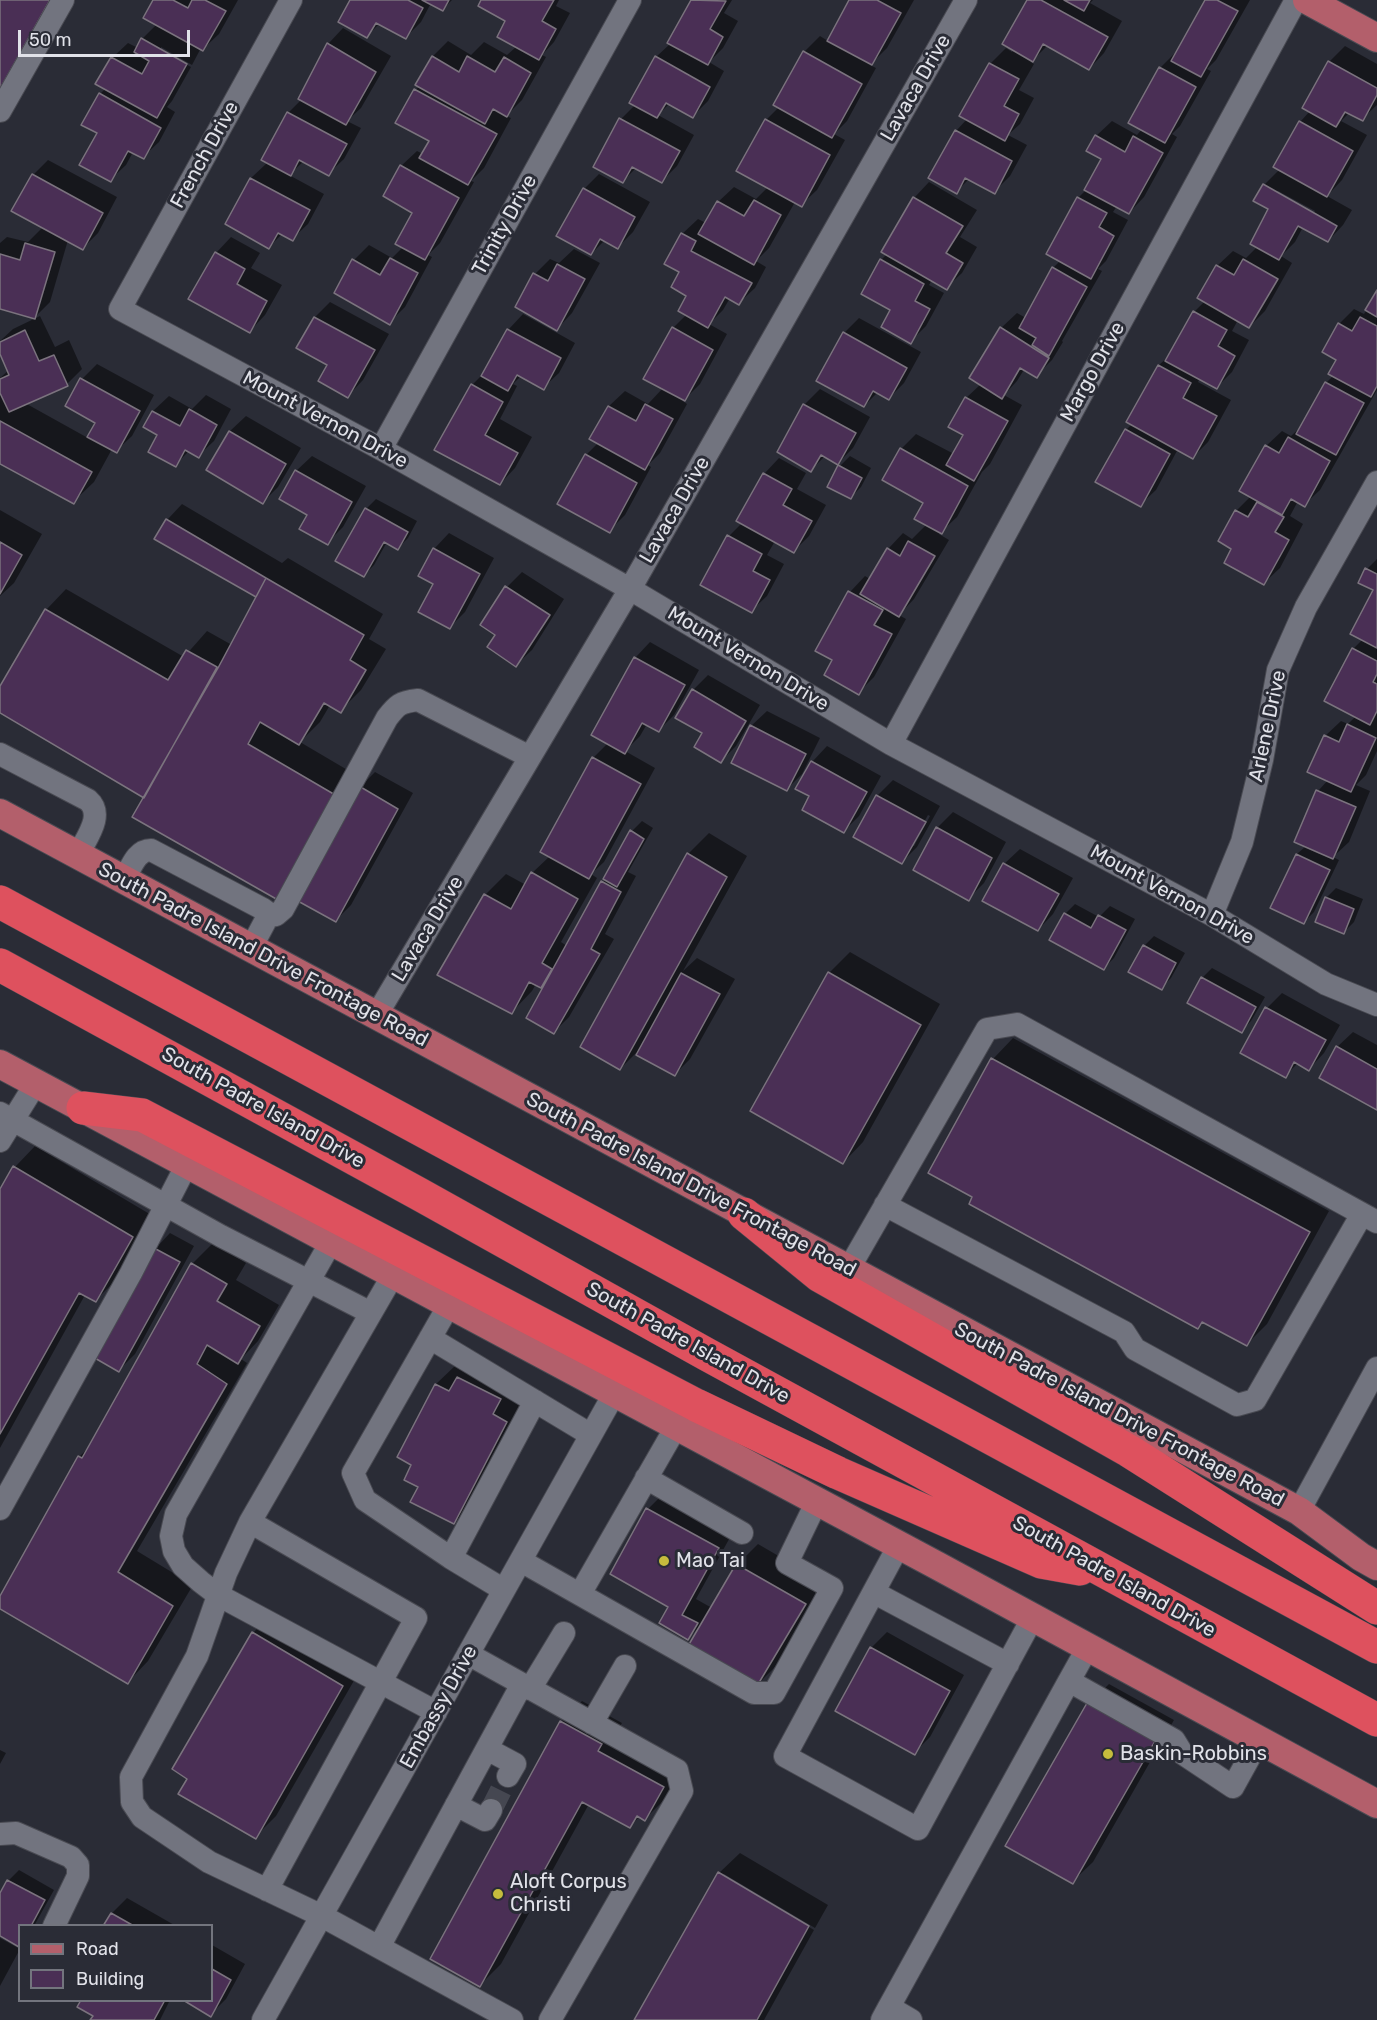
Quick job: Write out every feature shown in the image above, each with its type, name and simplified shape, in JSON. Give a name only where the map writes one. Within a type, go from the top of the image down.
[{"type":"highway","points":[[0,902],[1377,1647]]},
{"type":"highway","name":"South Padre Island Drive","points":[[0,965],[1377,1719]]},
{"type":"highway","points":[[83,1108],[142,1114],[696,1405],[838,1473],[1041,1562],[1111,1575]]},
{"type":"highway","points":[[744,1214],[820,1276],[1130,1451],[1377,1608]]},
{"type":"main road","points":[[1306,0],[1377,39]]},
{"type":"main road","name":"South Padre Island Drive Frontage Road","points":[[0,813],[1299,1511],[1361,1557],[1377,1566]]},
{"type":"main road","points":[[0,1064],[1033,1617],[1377,1804]]},
{"type":"street","points":[[0,111],[63,0]]},
{"type":"street","name":"French Drive","points":[[120,309],[291,0]]},
{"type":"street","name":"Trinity Drive","points":[[381,449],[630,0]]},
{"type":"street","name":"Lavaca Drive","points":[[376,1016],[630,590],[966,0]]},
{"type":"street","name":"Margo Drive","points":[[891,744],[1296,0]]},
{"type":"street","name":"Mount Vernon Drive","points":[[120,309],[381,449],[630,590],[891,744],[1212,915],[1326,984],[1377,1005]]},
{"type":"street","name":"Arlene Drive","points":[[1212,915],[1242,842],[1262,760],[1278,670],[1306,607],[1377,482]]},
{"type":"street","points":[[268,916],[276,915],[283,909],[387,718],[397,705],[418,700],[530,757]]},
{"type":"street","points":[[0,754],[88,800],[93,805],[96,818],[78,855]]},
{"type":"street","points":[[124,880],[138,854],[144,850],[151,850],[263,909],[268,916]]},
{"type":"street","points":[[250,948],[268,916]]},
{"type":"street","points":[[848,1270],[885,1205],[987,1029],[1017,1024],[1369,1218],[1255,1400],[1237,1405],[1135,1349],[1124,1332],[885,1205]]},
{"type":"street","points":[[0,1142],[6,1117],[36,1083]]},
{"type":"street","points":[[6,1117],[166,1206],[371,1313]]},
{"type":"street","points":[[0,1509],[131,1273],[187,1164]]},
{"type":"street","points":[[331,1242],[176,1515],[171,1536],[174,1551],[183,1566],[218,1595],[436,1712]]},
{"type":"street","points":[[393,1275],[250,1522],[226,1573],[197,1656],[131,1777],[132,1802],[142,1816],[209,1862],[322,1916],[512,2020]]},
{"type":"street","points":[[449,1305],[353,1473],[365,1500],[451,1558],[504,1590]]},
{"type":"street","points":[[430,1338],[591,1435]]},
{"type":"street","points":[[1299,1511],[1377,1368]]},
{"type":"street","name":"Embassy Drive","points":[[263,2020],[614,1394]]},
{"type":"street","points":[[451,1558],[535,1401]]},
{"type":"street","points":[[579,1594],[676,1427]]},
{"type":"street","points":[[646,1478],[742,1533]]},
{"type":"street","points":[[521,1561],[754,1693],[774,1693],[832,1588],[787,1563],[817,1502]]},
{"type":"street","points":[[250,1522],[416,1618],[267,1890]]},
{"type":"street","points":[[899,1545],[785,1756],[918,1829],[1033,1617]]},
{"type":"street","points":[[875,1593],[1008,1664]]},
{"type":"street","points":[[379,1947],[487,1749],[526,1686],[564,1633]]},
{"type":"street","points":[[911,2020],[885,2014],[1088,1647]]},
{"type":"street","points":[[468,1654],[677,1770],[682,1791],[550,2020]]},
{"type":"street","points":[[592,1723],[625,1666]]},
{"type":"street","points":[[1069,1681],[1174,1740],[1182,1753],[1233,1787],[1259,1740]]},
{"type":"street","points":[[487,1749],[515,1764],[508,1776]]},
{"type":"street","points":[[456,1805],[485,1820],[491,1810]]},
{"type":"street","points":[[0,1834],[16,1833],[71,1857],[78,1865],[78,1876],[55,1924]]},
{"type":"building","points":[[0,0],[50,0],[0,89]]},
{"type":"building","points":[[153,0],[173,0],[188,8],[192,0],[205,0],[226,11],[203,51],[143,18]]},
{"type":"building","points":[[350,0],[408,0],[423,8],[406,39],[376,23],[367,38],[338,22]]},
{"type":"building","points":[[422,0],[449,0],[443,11]]},
{"type":"building","points":[[481,0],[554,0],[542,21],[556,29],[539,60],[497,37],[505,21],[478,6]]},
{"type":"building","points":[[691,0],[726,1],[710,29],[723,37],[708,65],[667,43]]},
{"type":"building","points":[[849,0],[877,0],[901,13],[872,65],[827,41]]},
{"type":"building","points":[[1027,0],[1041,0],[1108,37],[1089,70],[1043,44],[1033,62],[1002,44]]},
{"type":"building","points":[[1064,0],[1090,0],[1084,11]]},
{"type":"building","points":[[1205,0],[1217,0],[1238,11],[1201,77],[1171,61]]},
{"type":"building","points":[[141,38],[187,64],[157,118],[95,84],[111,57],[142,74],[149,61],[134,52]]},
{"type":"building","points":[[327,43],[376,72],[346,125],[298,99]]},
{"type":"building","points":[[803,51],[862,84],[832,138],[773,105]]},
{"type":"building","points":[[432,56],[459,72],[467,56],[495,72],[504,57],[531,73],[507,117],[493,109],[485,124],[415,85]]},
{"type":"building","points":[[655,56],[710,87],[693,118],[666,103],[657,118],[629,103]]},
{"type":"building","points":[[1328,61],[1377,88],[1377,95],[1363,121],[1345,112],[1336,127],[1302,108]]},
{"type":"building","points":[[989,63],[1019,79],[1004,106],[1019,114],[1005,141],[959,116]]},
{"type":"building","points":[[1159,67],[1196,87],[1165,143],[1128,123]]},
{"type":"building","points":[[414,89],[497,134],[468,185],[419,158],[429,141],[395,123]]},
{"type":"building","points":[[99,93],[161,128],[144,159],[128,151],[111,182],[79,165],[97,133],[81,125]]},
{"type":"building","points":[[287,112],[347,144],[329,176],[299,160],[291,176],[261,160]]},
{"type":"building","points":[[619,118],[680,151],[662,183],[632,167],[623,183],[593,167]]},
{"type":"building","points":[[765,119],[830,155],[802,207],[736,171]]},
{"type":"building","points":[[1299,121],[1353,151],[1327,197],[1273,167]]},
{"type":"building","points":[[955,130],[1012,161],[995,194],[965,178],[957,194],[928,178]]},
{"type":"building","points":[[1095,135],[1125,152],[1133,136],[1163,153],[1129,214],[1084,190],[1101,159],[1086,151]]},
{"type":"building","points":[[400,165],[459,198],[425,260],[395,244],[412,213],[383,196]]},
{"type":"building","points":[[32,174],[103,213],[83,250],[11,211]]},
{"type":"building","points":[[250,178],[310,210],[293,241],[278,233],[269,249],[225,224]]},
{"type":"building","points":[[1263,184],[1337,226],[1328,242],[1298,226],[1279,260],[1250,244],[1268,209],[1253,201]]},
{"type":"building","points":[[583,188],[635,217],[618,249],[600,239],[591,255],[556,236]]},
{"type":"building","points":[[913,197],[963,226],[946,253],[963,263],[947,290],[881,252]]},
{"type":"building","points":[[1077,197],[1107,213],[1099,227],[1114,236],[1091,279],[1046,254]]},
{"type":"building","points":[[754,200],[781,215],[754,265],[698,234],[717,201],[744,216]]},
{"type":"building","points":[[681,233],[696,241],[691,251],[752,283],[739,305],[725,297],[708,328],[678,311],[686,296],[671,287],[679,272],[664,264]]},
{"type":"building","points":[[25,243],[55,252],[35,319],[0,309],[0,254],[20,260]]},
{"type":"building","points":[[215,252],[245,269],[237,284],[267,301],[250,333],[188,299]]},
{"type":"building","points":[[390,258],[418,273],[390,325],[334,293],[352,259],[380,275]]},
{"type":"building","points":[[880,259],[924,284],[915,301],[930,309],[911,344],[881,327],[890,310],[861,294]]},
{"type":"building","points":[[1243,259],[1278,279],[1249,328],[1197,298],[1216,265],[1234,275]]},
{"type":"building","points":[[557,264],[585,279],[557,331],[515,307],[533,273],[548,281]]},
{"type":"building","points":[[1052,267],[1087,287],[1049,356],[1032,345],[1036,338],[1019,328]]},
{"type":"building","points":[[1377,290],[1377,317],[1365,310]]},
{"type":"building","points":[[1193,311],[1227,330],[1218,346],[1235,356],[1217,389],[1165,361]]},
{"type":"building","points":[[314,317],[375,350],[348,398],[318,381],[327,365],[296,348]]},
{"type":"building","points":[[1360,317],[1377,326],[1377,386],[1371,397],[1328,374],[1336,360],[1322,352],[1338,323],[1352,331]]},
{"type":"building","points":[[672,327],[713,350],[685,401],[643,379]]},
{"type":"building","points":[[1000,327],[1049,358],[1037,378],[1020,368],[1002,399],[969,378]]},
{"type":"building","points":[[507,329],[561,358],[544,390],[517,375],[508,391],[481,376]]},
{"type":"building","points":[[25,330],[39,361],[54,355],[68,386],[9,412],[0,393],[0,379],[9,375],[0,354],[0,342]]},
{"type":"building","points":[[843,332],[907,368],[889,400],[873,391],[864,407],[816,381]]},
{"type":"building","points":[[1158,365],[1191,383],[1183,398],[1217,416],[1193,459],[1126,422]]},
{"type":"building","points":[[80,378],[140,411],[117,453],[87,437],[95,423],[65,406]]},
{"type":"building","points":[[1325,382],[1364,403],[1336,455],[1296,434]]},
{"type":"building","points":[[471,384],[503,402],[485,435],[518,453],[500,485],[434,450]]},
{"type":"building","points":[[965,397],[1008,421],[974,481],[946,465],[963,435],[948,427]]},
{"type":"building","points":[[645,404],[673,419],[645,470],[589,439],[608,406],[636,421]]},
{"type":"building","points":[[803,404],[856,433],[838,465],[821,455],[811,472],[777,452]]},
{"type":"building","points":[[189,409],[217,425],[199,458],[185,450],[176,467],[148,452],[157,435],[143,427],[152,411],[180,426]]},
{"type":"building","points":[[0,421],[92,472],[74,504],[0,464]]},
{"type":"building","points":[[1125,429],[1170,454],[1141,507],[1095,482]]},
{"type":"building","points":[[229,431],[286,464],[263,504],[206,470]]},
{"type":"building","points":[[1288,437],[1330,461],[1305,507],[1291,499],[1282,515],[1239,491],[1265,445],[1279,453]]},
{"type":"building","points":[[900,448],[968,486],[942,534],[914,519],[923,503],[882,480]]},
{"type":"building","points":[[585,454],[637,483],[610,533],[557,504]]},
{"type":"building","points":[[838,465],[862,478],[851,499],[827,487]]},
{"type":"building","points":[[295,470],[352,502],[328,545],[299,529],[307,515],[279,499]]},
{"type":"building","points":[[763,473],[792,489],[783,505],[812,521],[794,553],[736,521]]},
{"type":"building","points":[[1257,502],[1284,517],[1275,532],[1289,540],[1264,585],[1224,563],[1231,549],[1218,541],[1235,510],[1248,517]]},
{"type":"building","points":[[365,508],[408,532],[398,550],[384,542],[364,577],[335,561]]},
{"type":"building","points":[[166,519],[266,578],[256,597],[154,539]]},
{"type":"building","points":[[727,535],[762,554],[753,571],[770,580],[752,613],[700,585]]},
{"type":"building","points":[[908,541],[935,556],[899,617],[860,594],[887,548],[900,556]]},
{"type":"building","points":[[0,542],[22,555],[0,594]]},
{"type":"building","points":[[433,548],[480,574],[450,629],[418,612],[433,584],[418,576]]},
{"type":"building","points":[[1365,568],[1377,574],[1377,648],[1350,634],[1373,590],[1358,583]]},
{"type":"building","points":[[266,578],[364,635],[350,660],[366,670],[341,713],[324,703],[299,745],[260,722],[248,744],[337,796],[278,900],[132,817],[218,668]]},
{"type":"building","points":[[505,586],[550,615],[516,667],[487,647],[495,635],[480,625]]},
{"type":"building","points":[[848,591],[883,610],[874,625],[892,634],[859,695],[824,675],[832,660],[815,651]]},
{"type":"building","points":[[45,609],[168,680],[186,650],[217,667],[144,798],[0,713],[0,686]]},
{"type":"building","points":[[1352,648],[1377,661],[1377,674],[1373,682],[1377,684],[1377,711],[1370,725],[1324,701]]},
{"type":"building","points":[[634,657],[685,685],[659,732],[642,723],[625,754],[591,735]]},
{"type":"building","points":[[692,689],[746,721],[721,763],[694,747],[702,733],[675,718]]},
{"type":"building","points":[[1347,724],[1376,738],[1351,792],[1307,772],[1324,735],[1339,742]]},
{"type":"building","points":[[750,725],[806,754],[787,791],[731,763]]},
{"type":"building","points":[[592,757],[641,784],[589,879],[540,852]]},
{"type":"building","points":[[811,761],[867,792],[844,833],[802,810],[809,796],[795,789]]},
{"type":"building","points":[[359,786],[398,809],[336,922],[296,900]]},
{"type":"building","points":[[1316,790],[1356,807],[1333,859],[1294,842]]},
{"type":"building","points":[[876,795],[926,822],[902,864],[853,837]]},
{"type":"building","points":[[936,827],[992,858],[969,901],[913,870]]},
{"type":"building","points":[[630,830],[644,839],[617,887],[603,879]]},
{"type":"building","points":[[687,853],[727,877],[620,1070],[580,1047]]},
{"type":"building","points":[[1296,854],[1330,870],[1304,924],[1270,908]]},
{"type":"building","points":[[1003,863],[1059,894],[1038,931],[982,901]]},
{"type":"building","points":[[531,872],[578,899],[542,963],[552,969],[541,988],[529,982],[512,1014],[437,975],[484,894],[511,909]]},
{"type":"building","points":[[601,881],[621,892],[591,949],[600,954],[554,1034],[526,1018]]},
{"type":"building","points":[[1325,897],[1354,909],[1344,934],[1315,922]]},
{"type":"building","points":[[1064,913],[1091,928],[1098,915],[1126,930],[1104,970],[1049,940]]},
{"type":"building","points":[[1143,945],[1176,963],[1162,990],[1128,972]]},
{"type":"building","points":[[828,972],[921,1025],[843,1164],[750,1111]]},
{"type":"building","points":[[681,973],[720,994],[675,1076],[636,1055]]},
{"type":"building","points":[[1201,977],[1256,1007],[1242,1033],[1187,1003]]},
{"type":"building","points":[[1265,1007],[1326,1040],[1309,1071],[1294,1062],[1286,1078],[1240,1053]]},
{"type":"building","points":[[1336,1046],[1377,1069],[1377,1110],[1319,1078]]},
{"type":"building","points":[[991,1058],[1310,1232],[1247,1346],[1202,1322],[1198,1329],[969,1204],[972,1197],[928,1173]]},
{"type":"building","points":[[13,1166],[133,1237],[96,1302],[79,1293],[0,1434],[0,1189]]},
{"type":"building","points":[[154,1248],[180,1262],[119,1372],[93,1357]]},
{"type":"building","points":[[191,1263],[227,1284],[217,1301],[260,1326],[238,1364],[207,1345],[197,1364],[227,1384],[118,1572],[173,1606],[128,1684],[0,1609],[0,1596],[78,1456],[82,1458]]},
{"type":"building","points":[[457,1377],[501,1399],[493,1414],[507,1422],[454,1524],[410,1502],[418,1487],[404,1480],[411,1465],[397,1457],[435,1384],[449,1391]]},
{"type":"building","name":"Mao Tai","points":[[646,1508],[719,1548],[682,1615],[698,1623],[688,1640],[659,1623],[668,1607],[610,1574]]},
{"type":"building","points":[[736,1564],[806,1604],[757,1686],[688,1646]]},
{"type":"building","points":[[252,1632],[343,1686],[256,1839],[178,1794],[187,1779],[172,1769]]},
{"type":"building","points":[[870,1647],[950,1691],[915,1755],[835,1711]]},
{"type":"building","points":[[1087,1703],[1155,1741],[1073,1884],[1005,1846]]},
{"type":"building","name":"Aloft Corpus Christi","points":[[560,1721],[602,1744],[598,1751],[664,1787],[645,1821],[637,1816],[630,1828],[582,1802],[480,1987],[430,1959]]},
{"type":"building","points":[[718,1872],[809,1926],[757,2020],[634,2020]]},
{"type":"building","points":[[7,1880],[45,1900],[32,1924],[18,1924],[18,1946],[0,1936],[0,1893]]},
{"type":"building","points":[[111,1913],[130,1924],[104,1924]]},
{"type":"building","points":[[213,1970],[231,1980],[211,2017],[186,2002],[213,2002]]},
{"type":"building","points":[[80,2002],[164,2002],[154,2020],[90,2020],[93,2016],[77,2007]]},
{"type":"tunnel","points":[[491,1810],[508,1776]]},
{"type":"place","name":"Mao Tai","points":[[664,1561]]},
{"type":"place","name":"Baskin-Robbins","points":[[1108,1754]]},
{"type":"place","name":"Aloft Corpus Christi","points":[[498,1894]]}]
